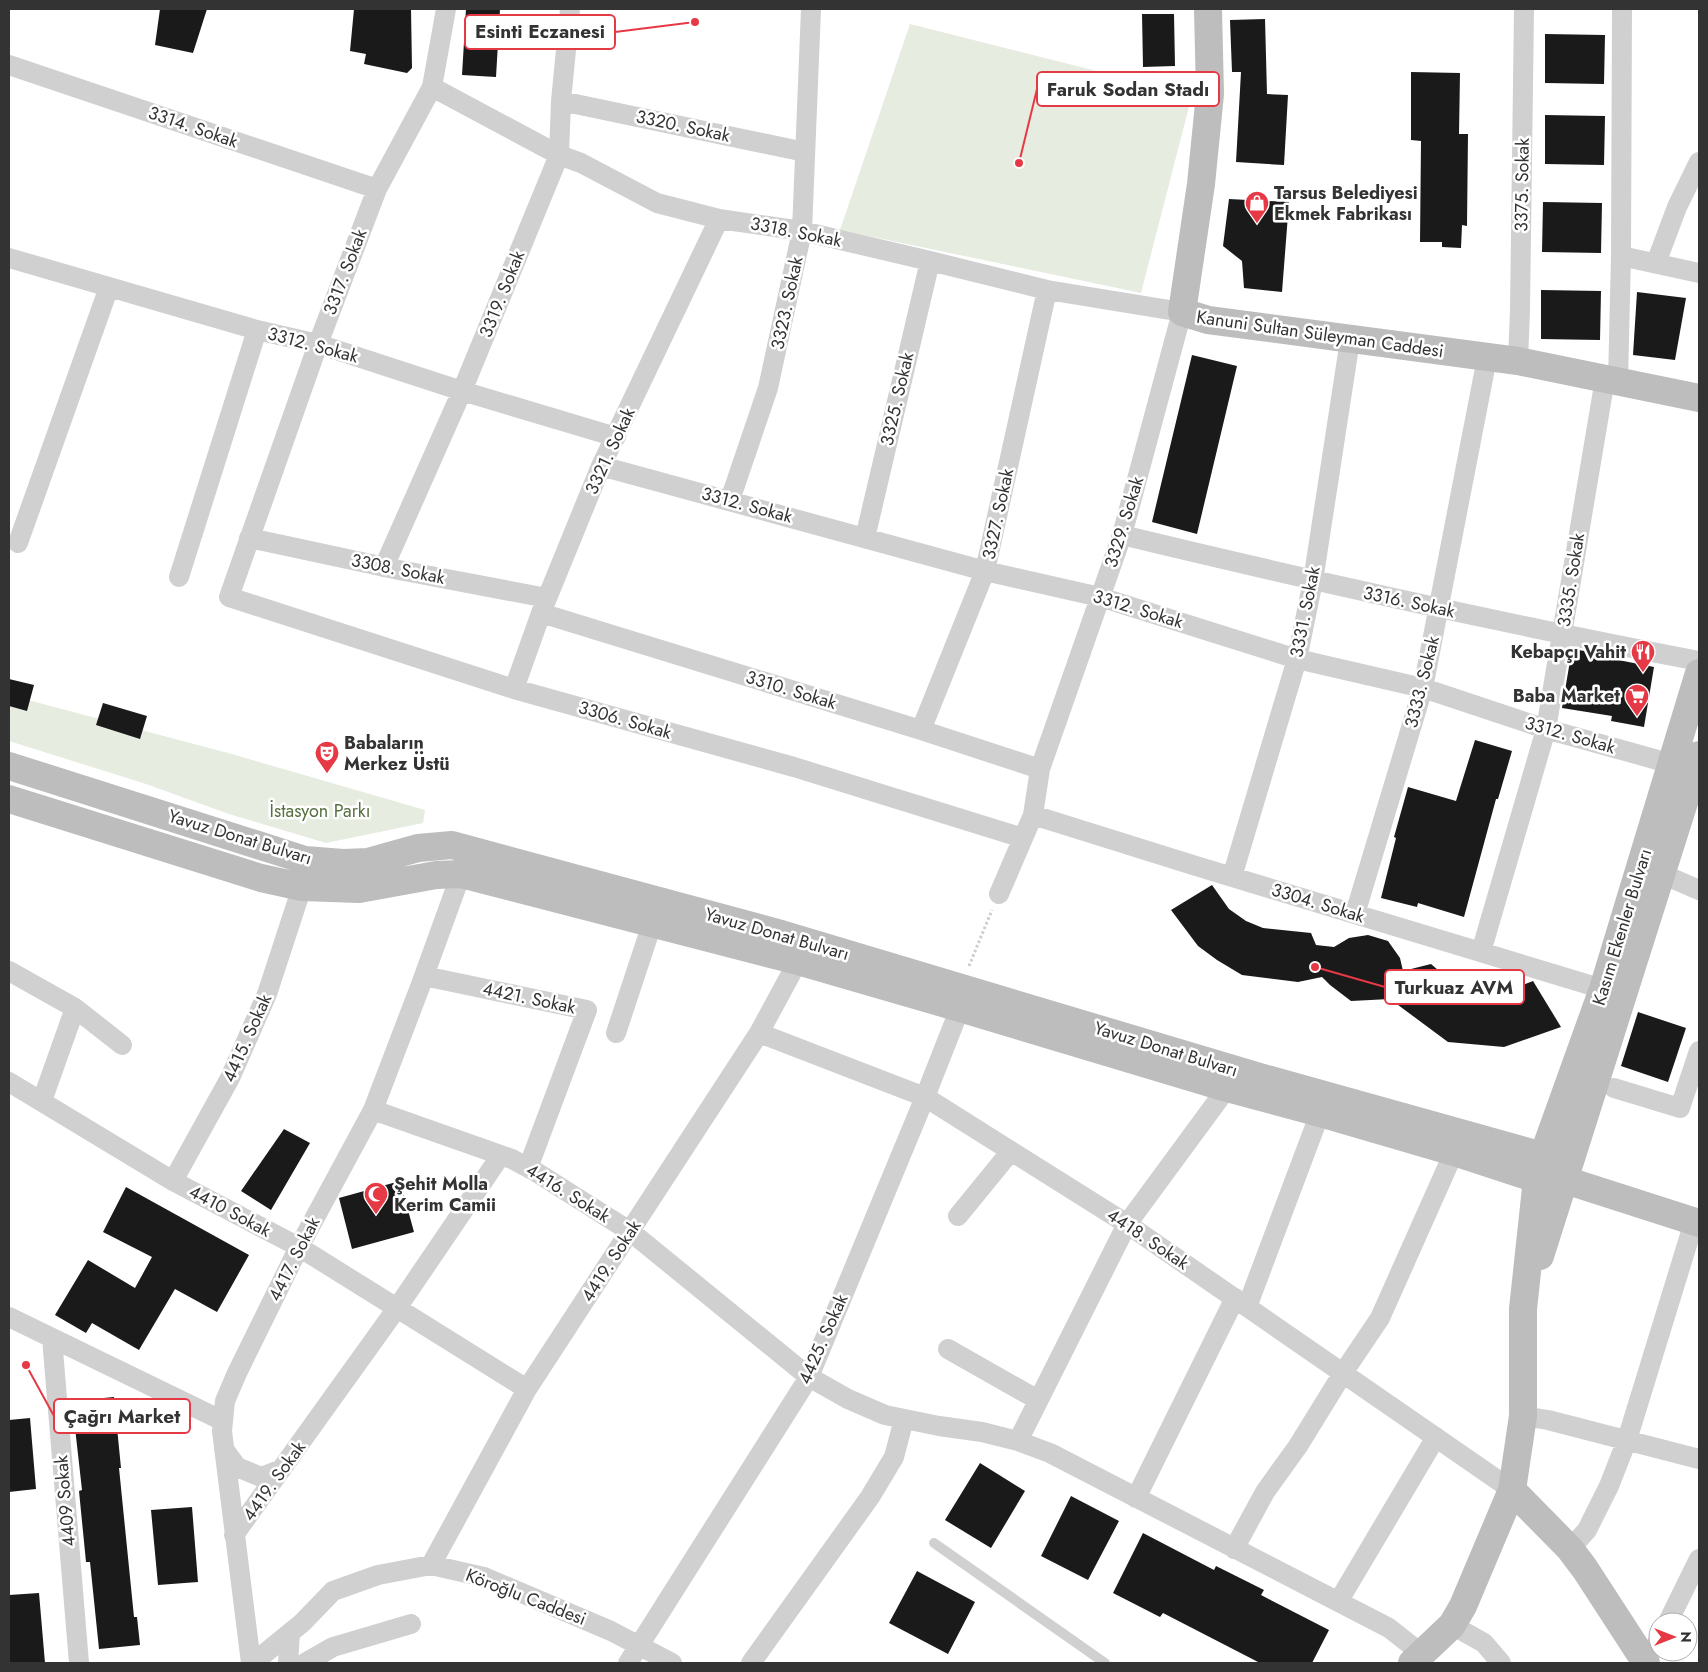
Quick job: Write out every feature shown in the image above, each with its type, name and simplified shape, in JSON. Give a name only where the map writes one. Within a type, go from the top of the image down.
[{"type":"street","name":"3317. Sokak","points":[[229,597],[318,344],[377,189],[432,87],[446,9]]},
{"type":"street","name":"3319. Sokak","points":[[384,567],[462,391],[559,155],[561,101],[570,9]]},
{"type":"street","name":"3323. Sokak","points":[[730,500],[768,388],[802,231],[811,9]]},
{"type":"street","name":"Kanuni Sultan Süleyman Caddesi","points":[[1208,9],[1210,94],[1201,184],[1182,312],[1208,320],[1518,362],[1699,398]]},
{"type":"street","name":"3375. Sokak","points":[[1518,362],[1524,9]]},
{"type":"street","name":"3335. Sokak","points":[[1481,952],[1546,729],[1611,380],[1621,256],[1622,9]]},
{"type":"street","name":"3314. Sokak","points":[[9,65],[377,189]]},
{"type":"street","name":"3318. Sokak","points":[[432,87],[559,155],[581,163],[657,203],[719,218],[802,231],[1047,290],[1182,312]]},
{"type":"street","name":"3320. Sokak","points":[[561,101],[805,152]]},
{"type":"street","points":[[1656,263],[1677,207],[1699,162]]},
{"type":"street","name":"3321. Sokak","points":[[514,689],[544,606],[601,466],[719,218]]},
{"type":"street","points":[[1621,256],[1699,273]]},
{"type":"street","name":"3312. Sokak","points":[[9,258],[257,330],[318,344],[462,391],[616,437]]},
{"type":"street","name":"3325. Sokak","points":[[865,538],[930,261]]},
{"type":"street","points":[[18,543],[109,287]]},
{"type":"street","name":"3327. Sokak","points":[[921,730],[986,572],[1047,290]]},
{"type":"street","name":"3329. Sokak","points":[[997,899],[1033,815],[1040,769],[1122,535],[1182,312]]},
{"type":"street","points":[[179,577],[257,330]]},
{"type":"street","name":"3331. Sokak","points":[[1232,877],[1296,658],[1313,581],[1350,340]]},
{"type":"street","name":"3333. Sokak","points":[[1355,914],[1423,688],[1487,358]]},
{"type":"street","name":"3312. Sokak","points":[[601,466],[986,572],[1100,597],[1296,658],[1423,688],[1546,729],[1672,764]]},
{"type":"street","name":"3316. Sokak","points":[[1122,535],[1313,581],[1562,635],[1699,661]]},
{"type":"street","name":"3308. Sokak","points":[[249,538],[384,567],[544,606]]},
{"type":"street","name":"3306. Sokak","points":[[229,597],[514,689],[794,767],[1023,838]]},
{"type":"street","name":"3310. Sokak","points":[[544,606],[1040,769]]},
{"type":"street","name":"Kasım Ekenler Bulvarı","points":[[1523,1309],[1540,1167],[1603,989],[1699,672]]},
{"type":"street","name":"Kasım Ekenler Bulvarı","points":[[1523,1309],[1566,1180],[1699,755]]},
{"type":"street","name":"Yavuz Donat Bulvarı","points":[[9,766],[305,860],[343,863],[368,862],[418,848],[452,845],[774,932],[1256,1076],[1540,1167]]},
{"type":"street","name":"Yavuz Donat Bulvarı","points":[[9,799],[261,878],[302,887],[359,889],[436,875],[461,874],[798,962],[960,1008],[1227,1088],[1454,1152],[1540,1167]]},
{"type":"street","name":"3304. Sokak","points":[[1033,815],[1603,989]]},
{"type":"street","name":"4417. Sokak","points":[[252,1663],[222,1431],[225,1401],[299,1247],[373,1110],[461,874]]},
{"type":"street","points":[[1662,874],[1699,890]]},
{"type":"street","name":"4415. Sokak","points":[[174,1181],[230,1078],[264,1002],[302,887]]},
{"type":"street","points":[[616,1033],[652,924]]},
{"type":"street","name":"4419. Sokak","points":[[431,1565],[527,1389],[759,1033],[798,962]]},
{"type":"street","points":[[9,971],[75,1008],[122,1045]]},
{"type":"street","name":"4421. Sokak","points":[[424,976],[588,1010],[528,1168]]},
{"type":"street","points":[[42,1101],[75,1008]]},
{"type":"street","name":"4425. Sokak","points":[[628,1663],[809,1377],[960,1008]]},
{"type":"street","name":"4418. Sokak","points":[[759,1033],[925,1097],[1127,1224],[1512,1490]]},
{"type":"street","points":[[1614,1088],[1680,1108],[1699,1050]]},
{"type":"street","name":"4410 Sokak","points":[[9,1082],[174,1181],[299,1247],[527,1389]]},
{"type":"street","points":[[1018,1441],[1127,1224],[1227,1088]]},
{"type":"street","name":"4416. Sokak","points":[[373,1110],[501,1155],[528,1168],[631,1232],[809,1377],[848,1399],[885,1415],[982,1432],[1018,1441],[1050,1453],[1389,1628],[1417,1659]]},
{"type":"street","points":[[1136,1498],[1241,1302],[1320,1113]]},
{"type":"street","points":[[958,1216],[1011,1151]]},
{"type":"street","points":[[1234,1549],[1265,1492],[1298,1446],[1380,1318],[1454,1152]]},
{"type":"street","name":"4419. Sokak","points":[[234,1535],[397,1308],[501,1155]]},
{"type":"street","points":[[1540,1167],[1566,1180],[1697,1223],[1627,1440],[1609,1486],[1587,1530],[1570,1549]]},
{"type":"street","points":[[1417,1659],[1452,1625],[1463,1606],[1512,1490],[1523,1416],[1523,1309]]},
{"type":"street","points":[[9,1317],[223,1421]]},
{"type":"street","name":"4409 Sokak","points":[[52,1338],[79,1663]]},
{"type":"street","points":[[948,1349],[1038,1400]]},
{"type":"street","points":[[1523,1416],[1548,1420],[1699,1459]]},
{"type":"street","points":[[751,1663],[870,1497],[894,1457],[904,1419]]},
{"type":"street","points":[[1338,1602],[1436,1437]]},
{"type":"street","points":[[224,1448],[237,1467],[261,1477],[282,1469]]},
{"type":"street","points":[[1512,1490],[1570,1549],[1648,1652]]},
{"type":"street","points":[[1673,1612],[1699,1559]]},
{"type":"street","name":"Köroğlu Caddesi","points":[[252,1663],[290,1633],[333,1591],[378,1574],[431,1565],[484,1576],[611,1631],[672,1663]]},
{"type":"street","points":[[305,1663],[333,1647],[411,1624]]},
{"type":"street","points":[[1452,1625],[1484,1643],[1501,1663]]},
{"type":"street","points":[[288,1663],[290,1633]]},
{"type":"lane","points":[[934,1543],[1105,1663]]},
{"type":"path","points":[[967,972],[997,899]]},
{"type":"green space","points":[[910,24],[1192,95],[1141,293],[840,230]]},
{"type":"green space","name":"İstasyon Parkı","points":[[9,695],[228,753],[425,810],[423,823],[326,843],[229,814],[146,784],[9,741]]},
{"type":"building","points":[[160,9],[207,9],[193,53],[155,45]]},
{"type":"building","points":[[354,9],[411,9],[412,68],[407,73],[364,64],[366,54],[350,51]]},
{"type":"building","points":[[466,9],[500,9],[496,77],[462,75]]},
{"type":"building","points":[[1142,14],[1174,14],[1175,66],[1143,67]]},
{"type":"building","points":[[1265,19],[1267,94],[1288,95],[1284,165],[1236,162],[1241,72],[1232,72],[1230,20]]},
{"type":"building","points":[[1545,34],[1605,35],[1604,84],[1545,83]]},
{"type":"building","points":[[1411,72],[1460,73],[1459,134],[1468,134],[1467,226],[1462,225],[1461,248],[1442,247],[1442,242],[1420,242],[1421,141],[1411,140]]},
{"type":"building","points":[[1545,115],[1605,116],[1604,165],[1545,164]]},
{"type":"building","name":"Tarsus Belediyesi Ekmek Fabrikası","points":[[1229,199],[1289,202],[1282,292],[1244,288],[1242,261],[1223,246]]},
{"type":"building","points":[[1543,202],[1602,203],[1601,253],[1542,252]]},
{"type":"building","points":[[1541,290],[1601,291],[1600,340],[1541,339]]},
{"type":"building","points":[[1637,292],[1686,298],[1675,360],[1633,355]]},
{"type":"building","points":[[1192,355],[1237,366],[1197,534],[1152,522]]},
{"type":"building","points":[[1572,649],[1604,654],[1603,657],[1654,667],[1644,727],[1611,721],[1612,716],[1562,708]]},
{"type":"building","points":[[9,679],[34,685],[27,711],[9,706]]},
{"type":"building","points":[[103,703],[147,716],[140,739],[96,725]]},
{"type":"building","points":[[1475,740],[1512,751],[1498,799],[1496,799],[1464,917],[1418,903],[1417,907],[1381,898],[1396,838],[1394,837],[1408,787],[1456,801]]},
{"type":"building","points":[[1212,885],[1229,909],[1246,921],[1263,928],[1311,933],[1316,945],[1334,947],[1349,938],[1368,935],[1388,941],[1400,958],[1403,971],[1431,964],[1452,982],[1475,992],[1501,993],[1533,981],[1561,1027],[1504,1047],[1448,1042],[1390,999],[1351,1001],[1322,977],[1298,982],[1242,975],[1198,946],[1171,910]]},
{"type":"building","points":[[1638,1012],[1686,1028],[1668,1082],[1621,1066]]},
{"type":"building","points":[[284,1129],[310,1143],[271,1210],[241,1191]]},
{"type":"building","name":"Şehit Molla Kerim Camii","points":[[400,1181],[414,1232],[352,1249],[339,1198]]},
{"type":"building","points":[[126,1187],[249,1255],[217,1312],[175,1289],[139,1350],[92,1323],[86,1333],[55,1315],[88,1260],[135,1288],[152,1257],[103,1232]]},
{"type":"building","points":[[114,1397],[134,1617],[137,1617],[140,1645],[99,1649],[90,1562],[86,1562],[79,1491],[82,1490],[72,1401]]},
{"type":"building","points":[[30,1418],[36,1489],[9,1492],[9,1420]]},
{"type":"building","points":[[980,1463],[1025,1491],[991,1548],[945,1520]]},
{"type":"building","points":[[1071,1496],[1119,1521],[1088,1580],[1041,1556]]},
{"type":"building","points":[[192,1507],[198,1582],[158,1585],[151,1510]]},
{"type":"building","points":[[1143,1533],[1214,1570],[1216,1566],[1264,1590],[1261,1595],[1329,1630],[1312,1663],[1260,1663],[1163,1613],[1160,1617],[1113,1593]]},
{"type":"building","points":[[917,1571],[975,1602],[948,1654],[889,1623]]},
{"type":"building","points":[[39,1593],[45,1663],[9,1663],[9,1595]]},
{"type":"place","name":"Esinti Eczanesi","points":[[695,22]]},
{"type":"place","name":"Faruk Sodan Stadı","points":[[1019,163]]},
{"type":"place","name":"Tarsus Belediyesi Ekmek Fabrikası","points":[[1257,224]]},
{"type":"place","name":"Kebapçı Vahit","points":[[1643,673]]},
{"type":"place","name":"Baba Market","points":[[1637,717]]},
{"type":"place","name":"Babaların Merkez Üstü","points":[[327,774]]},
{"type":"place","name":"Turkuaz AVM","points":[[1315,967]]},
{"type":"place","name":"Şehit Molla Kerim Camii","points":[[376,1215]]},
{"type":"place","name":"Çağrı Market","points":[[26,1365]]}]
